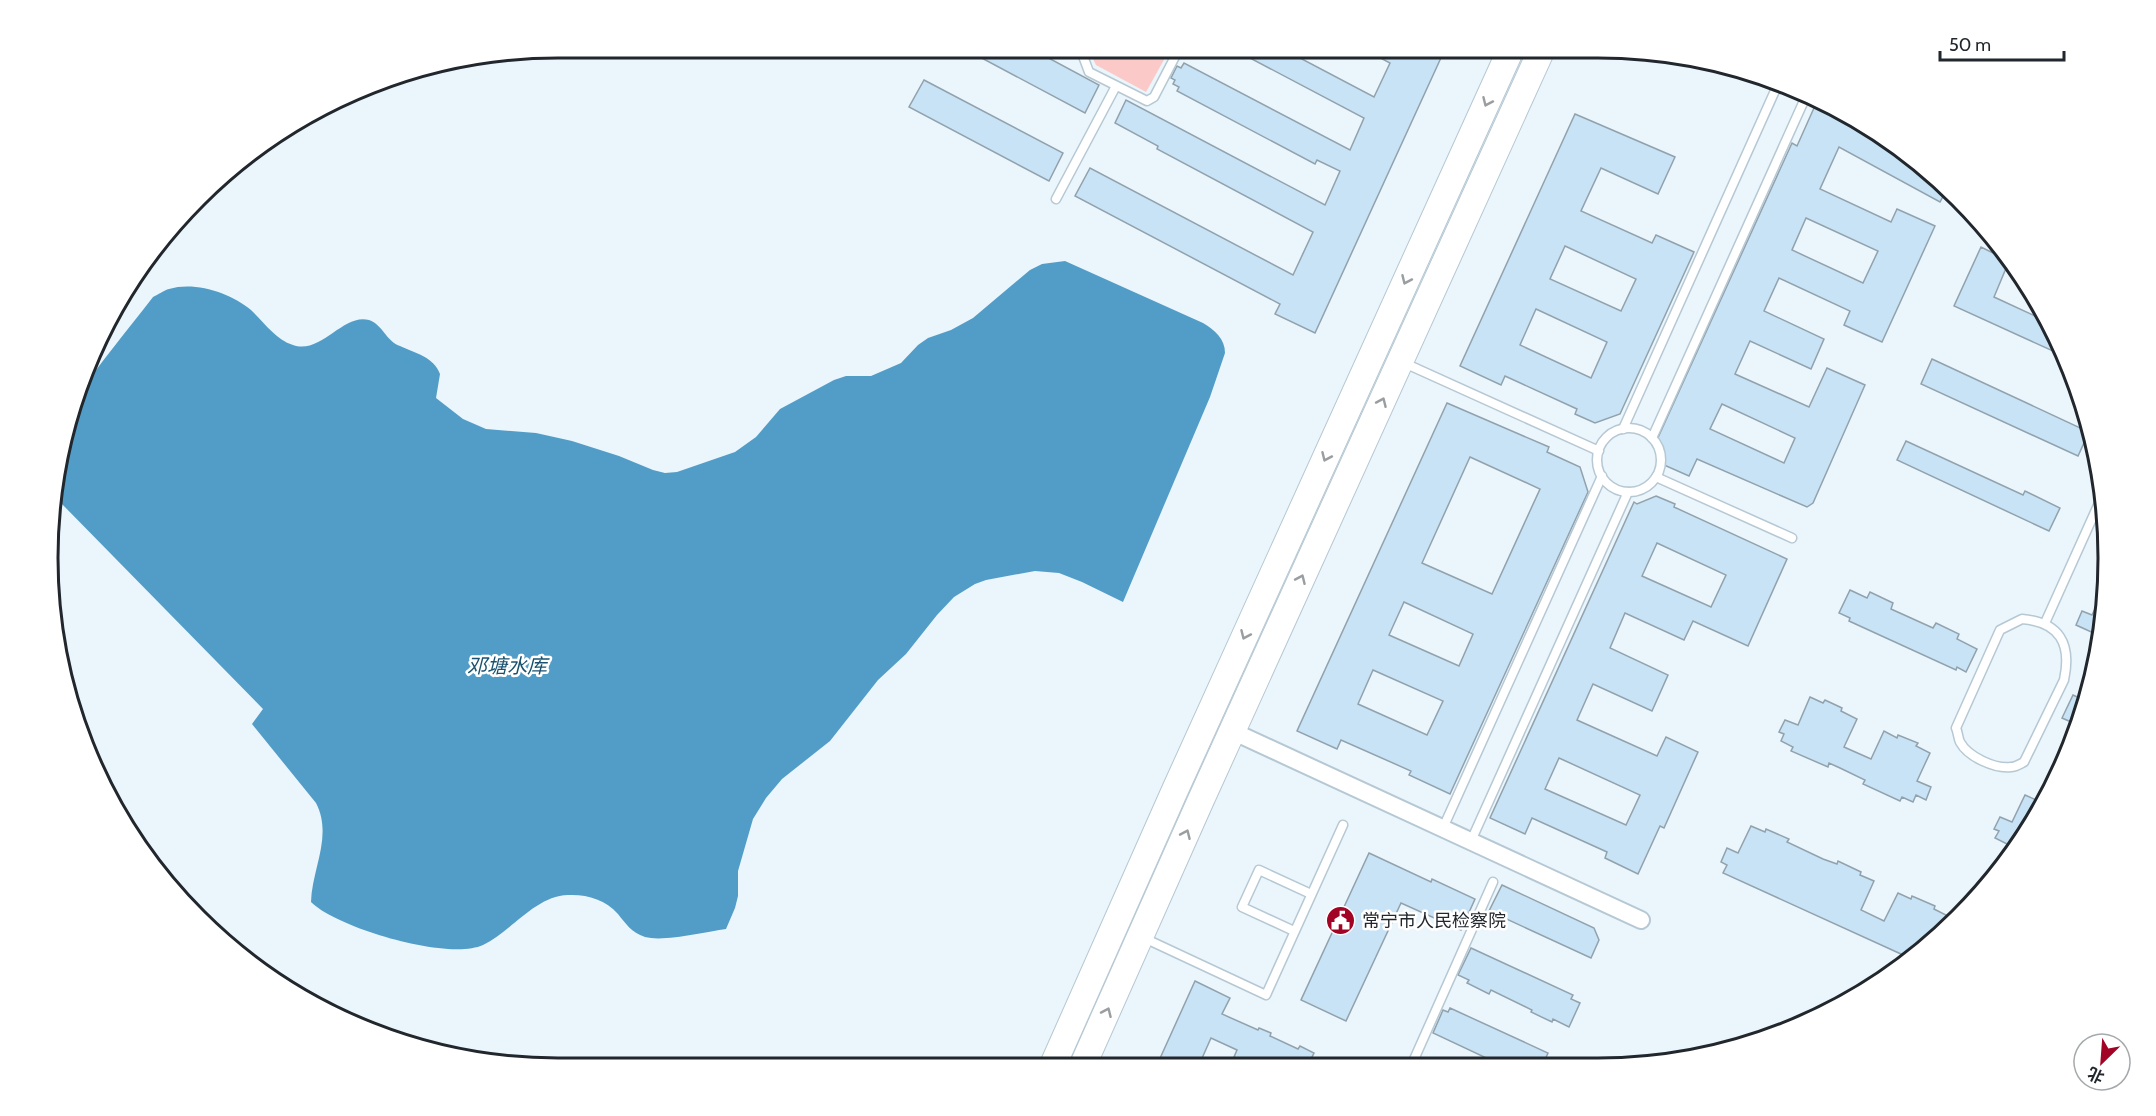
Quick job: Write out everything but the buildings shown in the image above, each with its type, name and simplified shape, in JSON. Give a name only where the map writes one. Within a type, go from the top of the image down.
[{"type":"main road","points":[[1056,1058],[1507,58]]},
{"type":"main road","points":[[1086,1058],[1538,58]]},
{"type":"street","points":[[1232,731],[1641,920]]},
{"type":"lane","points":[[1084,58],[1089,72],[1147,101],[1154,97],[1174,58]]},
{"type":"lane","points":[[1056,199],[1116,86]]},
{"type":"lane","points":[[1623,429],[1775,91]]},
{"type":"lane","points":[[1652,438],[1803,103]]},
{"type":"lane","points":[[1400,361],[1599,451]]},
{"type":"lane","points":[[1623,429],[1644,432],[1652,438],[1660,453],[1661,461],[1656,477],[1644,488],[1628,492],[1613,487],[1602,476],[1598,468],[1599,451],[1608,436],[1623,429]]},
{"type":"lane","points":[[1443,828],[1602,476]]},
{"type":"lane","points":[[1656,477],[1792,538]]},
{"type":"lane","points":[[1471,841],[1628,492]]},
{"type":"lane","points":[[2045,623],[2095,512]]},
{"type":"lane","points":[[2022,619],[2045,623],[2058,633],[2066,650],[2067,668],[2064,680],[2024,762],[2013,768],[1985,762],[1960,743],[1956,728],[2000,630],[2022,619]]},
{"type":"lane","points":[[1140,937],[1266,995],[1343,825]]},
{"type":"lane","points":[[1294,931],[1242,907],[1246,898],[1259,870],[1311,894]]},
{"type":"lane","points":[[1415,1058],[1493,882]]},
{"type":"shaded area","points":[[1092,58],[1165,58],[1146,92],[1096,65]]},
{"type":"water","name":"邓塘水库","points":[[1065,261],[1203,323],[1218,335],[1225,348],[1210,397],[1123,602],[1059,573],[1035,571],[986,580],[954,597],[906,654],[878,680],[830,741],[782,779],[766,798],[753,819],[738,871],[738,896],[726,929],[673,937],[645,937],[632,930],[613,909],[601,901],[582,895],[568,895],[545,901],[483,945],[467,949],[445,949],[394,939],[344,922],[324,912],[311,902],[322,840],[321,815],[316,803],[252,724],[263,709],[62,504],[68,461],[76,429],[95,372],[153,297],[169,289],[201,288],[233,298],[251,310],[275,335],[293,345],[303,347],[322,340],[350,322],[359,319],[369,320],[378,325],[395,344],[433,363],[440,374],[436,398],[463,419],[486,429],[536,433],[572,441],[665,473],[677,472],[735,452],[756,437],[780,409],[834,380],[846,376],[871,376],[901,363],[918,345],[928,338],[951,330],[973,318],[1030,270],[1042,264]]},
{"type":"place","name":"常宁市人民检察院","points":[[1341,921]]}]
